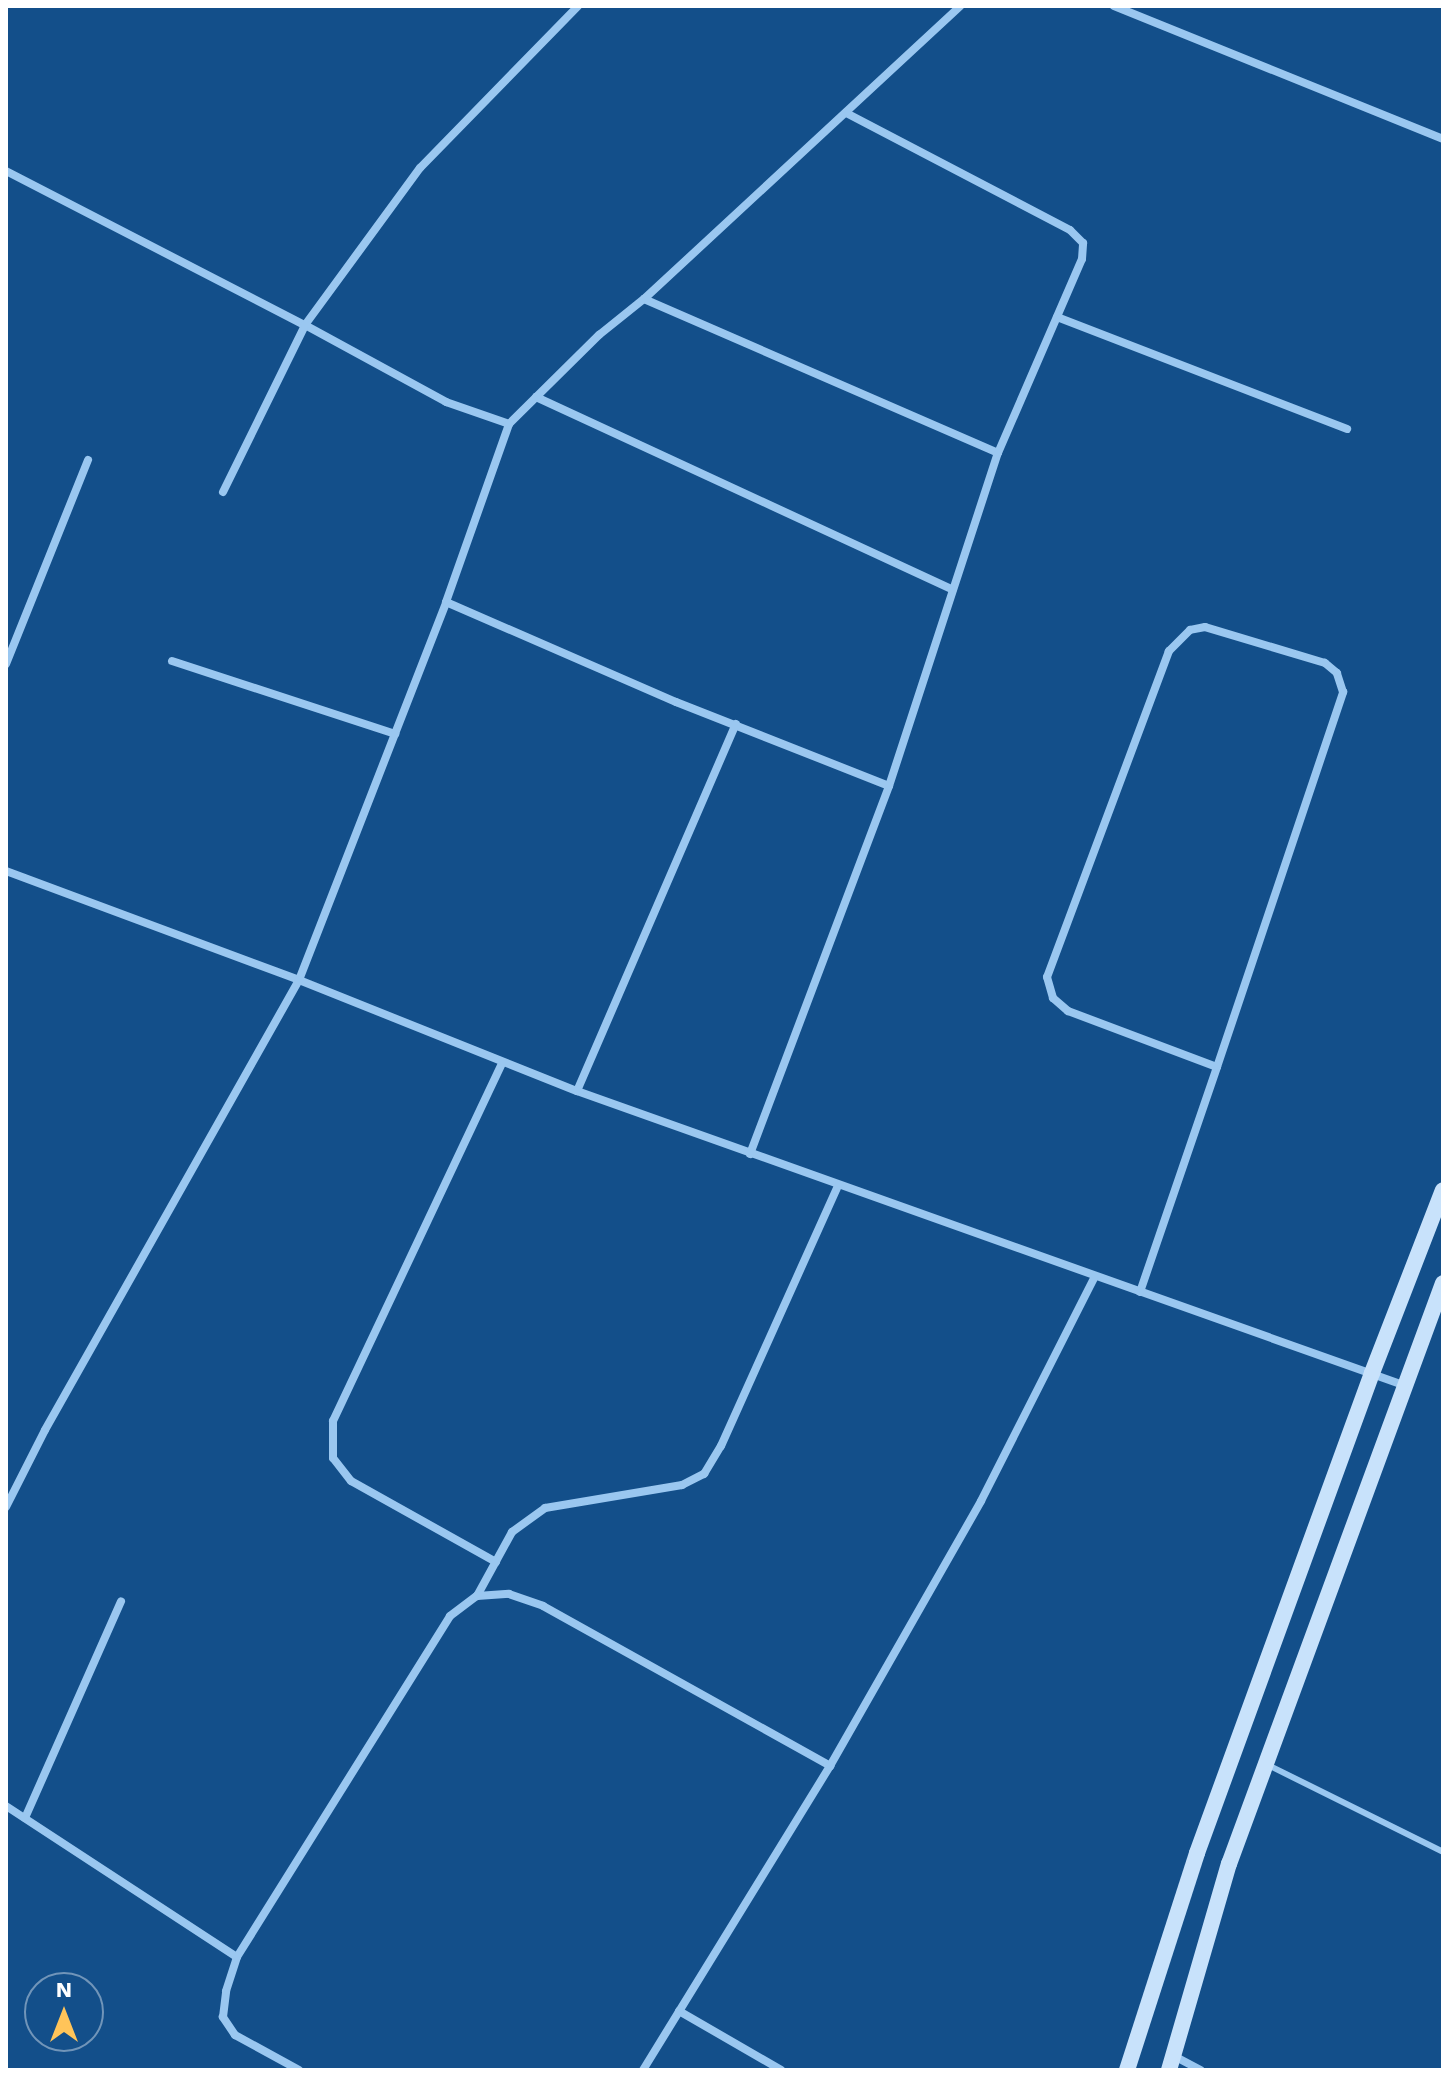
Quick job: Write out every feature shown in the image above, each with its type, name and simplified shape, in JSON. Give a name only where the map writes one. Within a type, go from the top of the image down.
[{"type":"street","points":[[223,492],[305,325],[420,168],[578,6]]},
{"type":"street","points":[[6,1507],[17,1482],[299,980],[446,602],[509,424],[599,335],[644,299],[960,6]]},
{"type":"street","points":[[1114,6],[1443,139]]},
{"type":"street","points":[[750,1154],[889,786],[998,453],[1082,259],[1083,243],[1070,230],[846,113]]},
{"type":"street","points":[[6,171],[305,325],[446,402],[509,424]]},
{"type":"street","points":[[644,299],[998,453]]},
{"type":"street","points":[[1057,317],[1347,429]]},
{"type":"street","points":[[536,397],[953,590]]},
{"type":"street","points":[[6,664],[88,460]]},
{"type":"street","points":[[446,602],[676,702],[889,786]]},
{"type":"street","points":[[1140,1292],[1217,1067],[1343,692],[1337,673],[1325,663],[1205,627],[1190,630],[1169,651],[1047,977],[1053,998],[1068,1011],[1217,1067]]},
{"type":"street","points":[[172,661],[395,734]]},
{"type":"street","points":[[577,1091],[736,724]]},
{"type":"street","points":[[6,871],[299,980],[577,1091],[1094,1278],[1403,1385]]},
{"type":"street","points":[[496,1562],[351,1481],[333,1458],[333,1421],[503,1062]]},
{"type":"street","points":[[299,2070],[235,2035],[223,2017],[226,1991],[237,1957],[450,1616],[477,1596],[512,1532],[545,1508],[682,1485],[704,1474],[721,1446],[838,1186]]},
{"type":"street","points":[[1127,2070],[1197,1853],[1372,1373],[1443,1190]]},
{"type":"street","points":[[643,2070],[830,1766],[981,1501],[1094,1278]]},
{"type":"street","points":[[1200,2070],[1171,2063],[1229,1864],[1443,1283]]},
{"type":"street","points":[[6,1478],[17,1482]]},
{"type":"street","points":[[477,1596],[509,1594],[543,1606],[830,1766]]},
{"type":"street","points":[[25,1818],[121,1601]]},
{"type":"street","points":[[6,1806],[237,1957]]},
{"type":"street","points":[[679,2011],[781,2070]]},
{"type":"lane","points":[[1266,1764],[1443,1852]]}]
